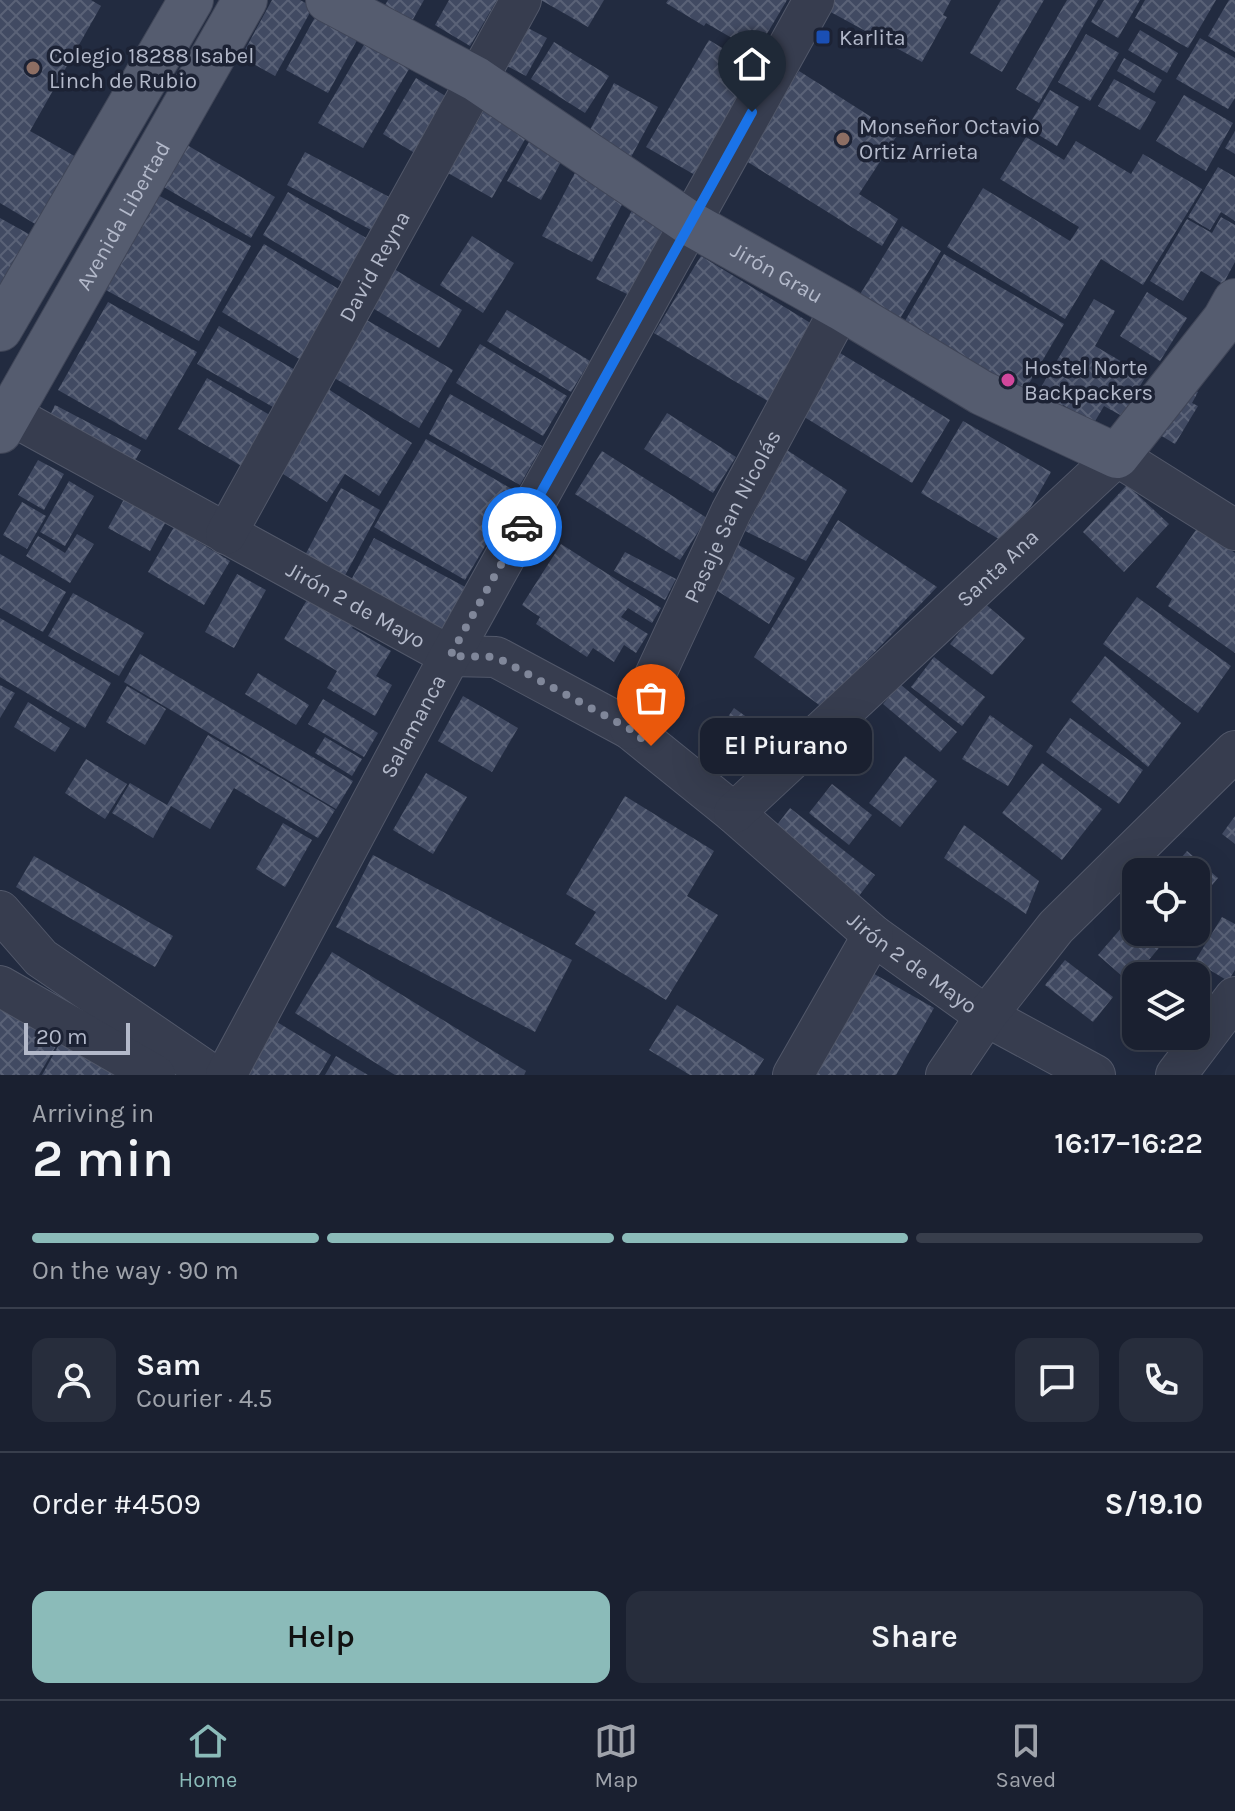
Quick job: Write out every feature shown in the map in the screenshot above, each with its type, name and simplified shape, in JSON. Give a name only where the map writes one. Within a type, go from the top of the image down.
[{"type":"main road","points":[[0,329],[191,0]]},
{"type":"main road","name":"Avenida Libertad","points":[[3,418],[245,0]]},
{"type":"main road","name":"Jirón Grau","points":[[328,0],[476,79],[691,224],[841,308],[982,393],[1117,456]]},
{"type":"main road","name":"Santa Ana","points":[[1117,456],[1225,319],[1235,301]]},
{"type":"street","name":"David Reyna","points":[[226,534],[521,0]]},
{"type":"street","name":"Salamanca","points":[[226,1075],[450,656],[814,0]]},
{"type":"street","name":"Pasaje San Nicolás","points":[[630,729],[731,512],[841,308]]},
{"type":"street","name":"Jirón 2 de Mayo","points":[[3,418],[226,534],[450,656],[496,657],[630,729],[734,813],[873,935],[986,1016],[1095,1075]]},
{"type":"street","name":"Jirón Grau","points":[[1117,456],[1235,530]]},
{"type":"street","name":"Santa Ana","points":[[734,813],[1117,456]]},
{"type":"street","points":[[946,1075],[986,1016],[1056,927],[1235,751]]},
{"type":"street","points":[[0,911],[41,958],[212,1075]]},
{"type":"street","points":[[793,1075],[873,935]]},
{"type":"street","points":[[0,986],[155,1075]]},
{"type":"street","points":[[1176,1075],[1235,997]]},
{"type":"building","name":"Colegio 18288 Isabel Linch de Rubio","points":[[0,0],[91,0],[101,6],[30,131],[87,163],[47,231],[0,203]]},
{"type":"building","points":[[272,0],[300,0],[313,7],[275,76],[241,57]]},
{"type":"building","points":[[388,0],[424,0],[408,28],[381,12]]},
{"type":"building","points":[[449,0],[497,0],[470,46],[435,25]]},
{"type":"building","points":[[541,0],[604,0],[588,27]]},
{"type":"building","points":[[668,0],[787,0],[756,52],[706,23],[704,26],[666,3]]},
{"type":"building","points":[[833,0],[951,0],[943,15],[947,17],[922,62],[827,10]]},
{"type":"building","points":[[1001,0],[1044,0],[1002,72],[970,53]]},
{"type":"building","points":[[1067,0],[1098,0],[1039,103],[1016,89]]},
{"type":"building","points":[[1104,0],[1140,0],[1118,38],[1091,22]]},
{"type":"building","points":[[1145,0],[1216,0],[1188,48],[1135,18]]},
{"type":"building","points":[[1229,0],[1235,0],[1235,52],[1208,36]]},
{"type":"building","points":[[319,10],[361,33],[328,93],[286,70]]},
{"type":"building","points":[[524,26],[547,38],[526,76],[503,64]]},
{"type":"building","points":[[1140,30],[1178,53],[1167,73],[1128,50]]},
{"type":"building","points":[[1086,34],[1119,53],[1090,101],[1058,82]]},
{"type":"building","points":[[1200,38],[1235,58],[1235,98],[1228,109],[1176,79]]},
{"type":"building","points":[[709,40],[757,69],[695,175],[646,147]]},
{"type":"building","points":[[554,42],[609,76],[585,113],[531,79]]},
{"type":"building","points":[[365,43],[409,69],[363,148],[318,123]]},
{"type":"building","points":[[1124,58],[1162,80],[1154,93],[1117,71]]},
{"type":"building","points":[[799,71],[898,134],[859,194],[898,219],[882,246],[743,159]]},
{"type":"building","points":[[416,78],[457,103],[423,158],[383,134]]},
{"type":"building","points":[[1114,79],[1156,102],[1140,130],[1098,106]]},
{"type":"building","points":[[614,83],[658,107],[630,159],[587,136]]},
{"type":"building","points":[[1050,90],[1079,107],[1057,146],[1027,128]]},
{"type":"building","points":[[1184,95],[1233,123],[1206,171],[1156,141]]},
{"type":"building","points":[[485,109],[528,134],[492,198],[448,173]]},
{"type":"building","points":[[1235,131],[1235,154],[1225,148]]},
{"type":"building","points":[[1026,137],[1064,160],[1076,141],[1131,174],[1143,154],[1202,189],[1143,285],[1101,259],[1065,319],[947,247],[983,188],[1070,241],[1079,227],[1000,179]]},
{"type":"building","points":[[529,142],[562,160],[541,200],[507,181]]},
{"type":"building","points":[[187,145],[275,197],[251,238],[162,186]]},
{"type":"building","points":[[305,152],[393,199],[375,232],[287,185]]},
{"type":"building","points":[[1218,167],[1235,177],[1235,221],[1221,212],[1210,230],[1188,217]]},
{"type":"building","points":[[577,169],[627,195],[592,262],[542,236]]},
{"type":"building","points":[[288,192],[368,239],[342,282],[263,235]]},
{"type":"building","points":[[156,194],[251,246],[199,341],[104,289]]},
{"type":"building","points":[[639,197],[671,214],[629,295],[596,279]]},
{"type":"building","points":[[1221,217],[1235,225],[1235,262],[1223,284],[1201,271],[1183,301],[1150,281],[1187,219],[1212,233]]},
{"type":"building","points":[[0,218],[43,242],[0,291]]},
{"type":"building","points":[[902,226],[941,251],[896,325],[856,301]]},
{"type":"building","points":[[472,236],[514,263],[483,313],[440,285]]},
{"type":"building","points":[[264,244],[342,291],[301,360],[222,312]]},
{"type":"building","points":[[944,254],[1064,324],[1021,397],[902,326]]},
{"type":"building","points":[[701,256],[817,327],[771,403],[654,333]]},
{"type":"building","points":[[394,269],[462,310],[439,348],[371,307]]},
{"type":"building","points":[[1147,292],[1187,318],[1160,361],[1120,336]]},
{"type":"building","points":[[1094,299],[1115,311],[1095,346],[1146,376],[1122,416],[1104,406],[1094,423],[1063,405],[1056,416],[1032,402]]},
{"type":"building","points":[[108,302],[197,352],[146,440],[58,390]]},
{"type":"building","points":[[507,310],[590,361],[571,392],[487,341]]},
{"type":"building","points":[[365,319],[453,370],[419,428],[331,376]]},
{"type":"building","points":[[219,326],[302,374],[280,411],[197,364]]},
{"type":"building","points":[[480,344],[567,396],[543,436],[456,383]]},
{"type":"building","points":[[840,353],[950,420],[912,483],[801,415]]},
{"type":"building","points":[[207,378],[280,421],[252,472],[178,429]]},
{"type":"building","points":[[1184,384],[1198,392],[1192,403],[1198,406],[1175,444],[1155,432]]},
{"type":"building","points":[[328,389],[412,443],[379,496],[345,474],[327,502],[280,472]]},
{"type":"building","points":[[450,394],[542,446],[520,485],[429,434]]},
{"type":"building","points":[[55,405],[141,450],[127,475],[43,430]]},
{"type":"building","points":[[667,413],[736,457],[713,493],[644,449]]},
{"type":"building","points":[[963,421],[1051,472],[1009,545],[921,493]]},
{"type":"building","points":[[426,439],[517,492],[465,580],[374,527]]},
{"type":"building","points":[[787,450],[847,490],[806,561],[745,531]]},
{"type":"building","points":[[602,451],[707,518],[680,560],[575,494]]},
{"type":"building","points":[[38,460],[64,474],[44,510],[18,495]]},
{"type":"building","points":[[69,481],[94,496],[65,546],[40,532]]},
{"type":"building","points":[[1127,485],[1169,524],[1124,572],[1083,532]]},
{"type":"building","points":[[341,488],[380,510],[342,581],[303,559]]},
{"type":"building","points":[[128,492],[170,514],[150,551],[108,528]]},
{"type":"building","points":[[22,502],[46,516],[27,549],[3,535]]},
{"type":"building","points":[[838,520],[937,587],[822,707],[754,657]]},
{"type":"building","points":[[174,527],[230,561],[204,605],[148,572]]},
{"type":"building","points":[[1198,527],[1235,553],[1235,653],[1168,606],[1172,599],[1156,587]]},
{"type":"building","points":[[77,534],[94,544],[70,583],[26,556],[38,536],[65,553]]},
{"type":"building","points":[[374,538],[469,589],[445,633],[350,582]]},
{"type":"building","points":[[561,544],[661,608],[652,623],[628,608],[621,617],[648,634],[636,653],[624,645],[614,662],[593,648],[587,657],[536,624],[540,617],[522,605]]},
{"type":"building","points":[[737,544],[795,578],[769,624],[716,590]]},
{"type":"building","points":[[625,552],[676,579],[665,600],[614,571]]},
{"type":"building","points":[[0,554],[66,592],[43,632],[0,608]]},
{"type":"building","points":[[237,574],[266,590],[234,648],[205,632]]},
{"type":"building","points":[[73,593],[144,633],[119,676],[48,636]]},
{"type":"building","points":[[311,593],[357,620],[352,628],[391,651],[376,676],[392,685],[375,716],[327,688],[337,671],[284,639]]},
{"type":"building","points":[[1137,597],[1231,666],[1198,713],[1103,644]]},
{"type":"building","points":[[983,602],[1025,638],[992,675],[950,644]]},
{"type":"building","points":[[0,618],[111,683],[85,728],[0,677]]},
{"type":"building","points":[[140,654],[353,781],[336,809],[124,682]]},
{"type":"building","points":[[1105,656],[1181,723],[1148,767],[1071,701]]},
{"type":"building","points":[[934,657],[985,697],[962,726],[911,687]]},
{"type":"building","points":[[258,673],[309,705],[296,725],[245,694]]},
{"type":"building","points":[[900,684],[957,732],[940,752],[883,704]]},
{"type":"building","points":[[0,685],[15,693],[0,718]]},
{"type":"building","points":[[127,686],[166,709],[145,745],[106,722]]},
{"type":"building","points":[[463,696],[518,728],[492,772],[438,741]]},
{"type":"building","points":[[323,699],[378,733],[364,757],[308,724]]},
{"type":"building","points":[[28,702],[70,728],[55,752],[14,727]]},
{"type":"building","points":[[734,708],[769,733],[744,770],[709,745]]},
{"type":"building","points":[[990,715],[1033,746],[1008,786],[962,759]]},
{"type":"building","points":[[1070,718],[1143,770],[1119,804],[1046,752]]},
{"type":"building","points":[[208,735],[335,810],[318,838],[234,788],[210,829],[171,806],[153,838],[112,813],[130,783],[167,805]]},
{"type":"building","points":[[325,737],[362,759],[352,776],[315,753]]},
{"type":"building","points":[[905,756],[937,781],[900,827],[869,803]]},
{"type":"building","points":[[86,759],[127,784],[105,819],[65,793]]},
{"type":"building","points":[[1042,763],[1102,809],[1062,860],[1002,813]]},
{"type":"building","points":[[426,773],[467,797],[433,854],[393,830]]},
{"type":"building","points":[[832,784],[872,815],[849,845],[809,813]]},
{"type":"building","points":[[625,796],[714,851],[687,896],[718,915],[666,1000],[575,944],[596,912],[566,894]]},
{"type":"building","points":[[790,808],[875,875],[852,905],[767,838]]},
{"type":"building","points":[[1235,816],[1235,844],[1222,834]]},
{"type":"building","points":[[283,823],[312,840],[285,887],[256,869]]},
{"type":"building","points":[[964,825],[1039,881],[1026,914],[944,858]]},
{"type":"building","points":[[1187,851],[1195,858],[1181,858]]},
{"type":"building","points":[[373,855],[572,960],[535,1032],[336,927]]},
{"type":"building","points":[[34,856],[173,936],[155,967],[16,887]]},
{"type":"building","points":[[1210,871],[1218,878],[1210,887]]},
{"type":"building","points":[[1222,917],[1235,924],[1235,970],[1228,981],[1210,970],[1210,962],[1195,961],[1204,946],[1210,946],[1210,937]]},
{"type":"building","points":[[1122,927],[1122,946],[1160,946],[1147,962],[1122,962],[1122,976],[1098,955]]},
{"type":"building","points":[[332,952],[526,1071],[524,1075],[395,1075],[295,1013]]},
{"type":"building","points":[[1065,960],[1113,997],[1093,1022],[1045,985]]},
{"type":"building","points":[[869,971],[934,1008],[896,1075],[809,1075]]},
{"type":"building","points":[[0,1005],[59,1041],[39,1075],[0,1075]]},
{"type":"building","points":[[677,1005],[764,1059],[754,1075],[690,1075],[649,1050]]},
{"type":"building","points":[[277,1022],[331,1055],[319,1075],[245,1075]]},
{"type":"building","points":[[61,1041],[123,1075],[42,1075]]},
{"type":"building","points":[[336,1056],[368,1075],[325,1075]]},
{"type":"way so far","points":[[522,527],[450,656],[496,657],[630,729],[651,746]]},
{"type":"place","name":"Karlita","points":[[823,37]]},
{"type":"place","name":"Colegio 18288 Isabel Linch de Rubio","points":[[33,68]]},
{"type":"place","name":"Monseñor Octavio Ortiz Arrieta","points":[[843,139]]},
{"type":"place","name":"Hostel Norte Backpackers","points":[[1008,380]]},
{"type":"place","name":"El Piurano","points":[[651,746]]},
{"type":"route","points":[[522,527],[752,112]]}]
